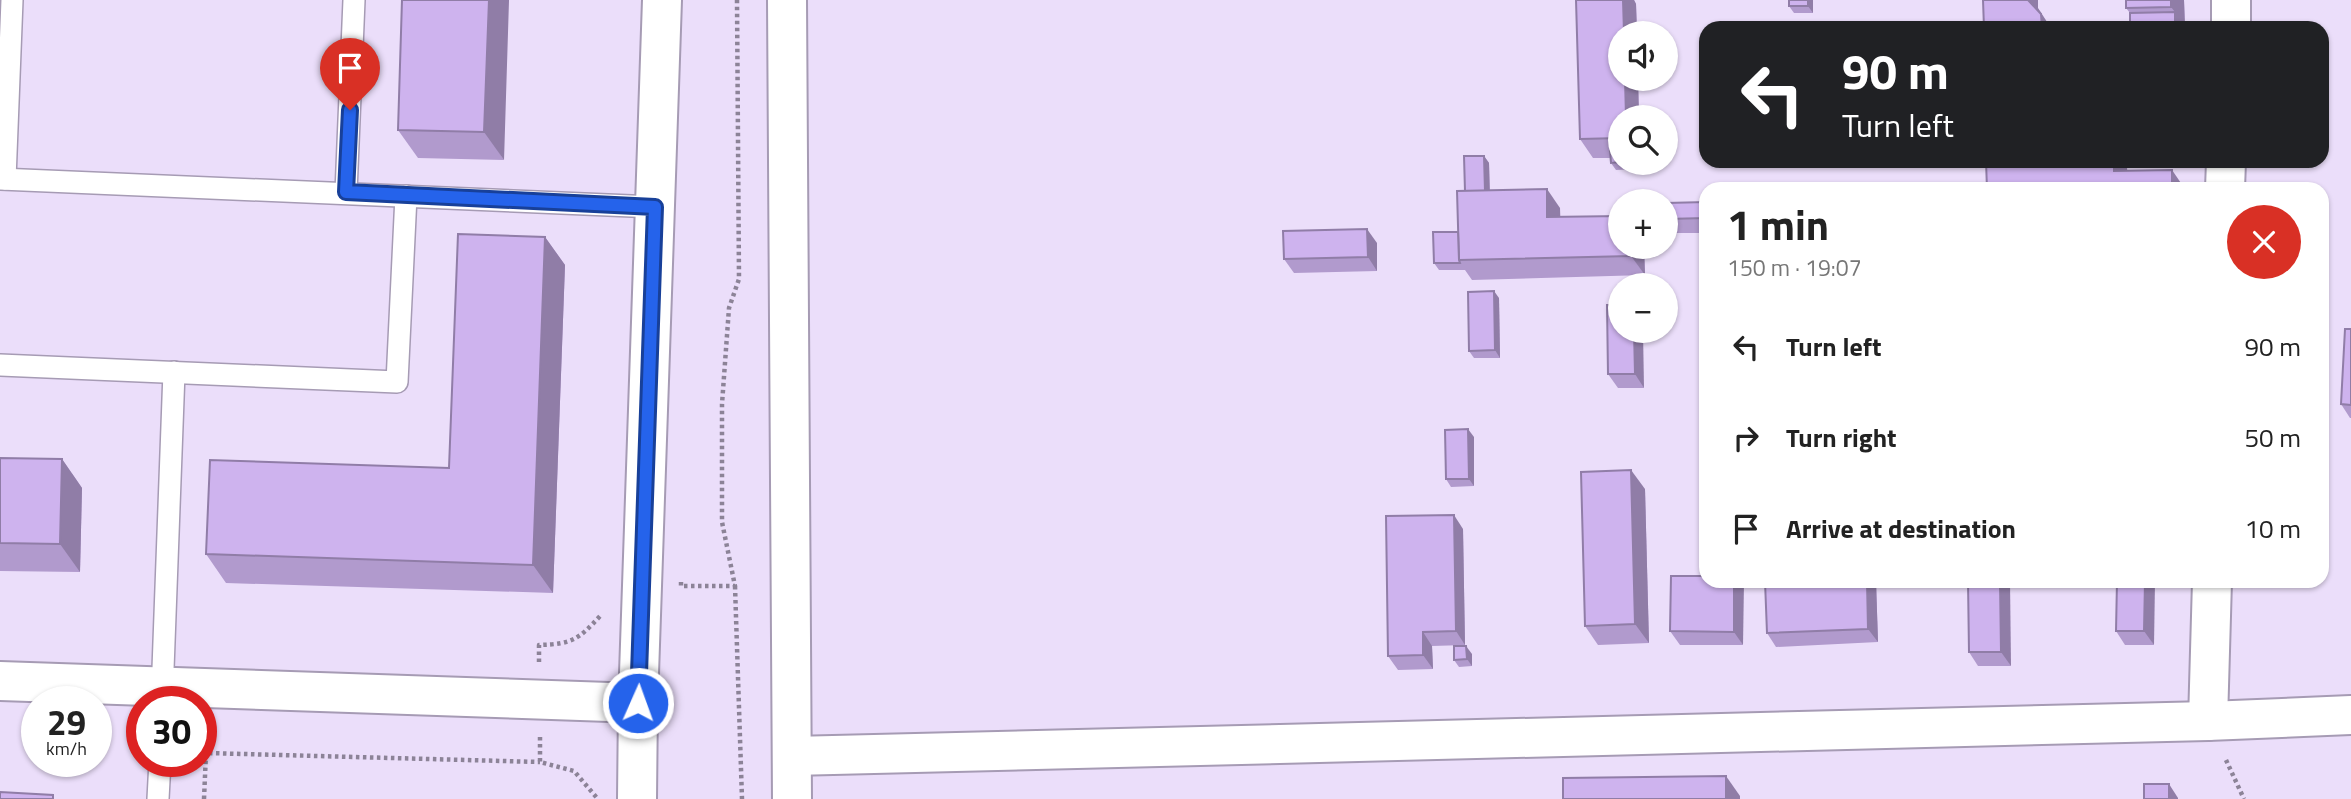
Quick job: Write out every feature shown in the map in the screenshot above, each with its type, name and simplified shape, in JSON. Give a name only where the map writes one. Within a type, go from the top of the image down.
[{"type":"street","points":[[637,799],[662,0]]},
{"type":"street","points":[[787,0],[792,799]]},
{"type":"street","points":[[2231,0],[2231,21]]},
{"type":"street","points":[[2208,721],[2212,588]]},
{"type":"street","points":[[0,681],[126,691]]},
{"type":"street","points":[[217,695],[638,703]]},
{"type":"street","points":[[792,756],[2208,721],[2351,715]]},
{"type":"lane","points":[[12,0],[3,179],[655,207]]},
{"type":"lane","points":[[346,192],[354,0]]},
{"type":"lane","points":[[0,365],[397,382],[406,196]]},
{"type":"lane","points":[[162,686],[174,372]]},
{"type":"lane","points":[[158,799],[159,777]]},
{"type":"path","points":[[737,0],[739,279],[729,308],[722,404],[722,522],[735,586],[742,799]]},
{"type":"path","points":[[682,572],[681,586],[735,586]]},
{"type":"path","points":[[204,799],[206,753],[540,762]]},
{"type":"building","points":[[402,0],[489,0],[484,132],[398,130]]},
{"type":"building","points":[[1576,0],[1623,0],[1624,21],[1608,21],[1608,91],[1625,91],[1626,105],[1608,105],[1608,138],[1580,139]]},
{"type":"building","points":[[1789,0],[1808,0],[1808,6],[1789,6]]},
{"type":"building","points":[[1983,0],[2028,0],[2041,14],[2042,21],[1984,21]]},
{"type":"building","points":[[2126,0],[2171,0],[2171,7],[2126,8]]},
{"type":"building","points":[[2175,12],[2175,21],[2130,21],[2130,13]]},
{"type":"building","points":[[1464,156],[1484,156],[1485,191],[1465,191]]},
{"type":"building","points":[[1986,168],[2172,170],[2172,182],[1987,182]]},
{"type":"building","points":[[1547,189],[1547,217],[1608,216],[1608,257],[1459,260],[1457,191]]},
{"type":"building","points":[[1699,202],[1699,218],[1678,219],[1678,203]]},
{"type":"building","points":[[1367,229],[1368,257],[1284,259],[1283,231]]},
{"type":"building","points":[[1433,232],[1458,232],[1460,263],[1434,263]]},
{"type":"building","points":[[458,234],[545,237],[533,565],[206,554],[210,460],[449,468]]},
{"type":"building","points":[[1494,291],[1495,350],[1469,351],[1468,292]]},
{"type":"building","points":[[1607,305],[1608,343],[1634,343],[1635,374],[1608,374]]},
{"type":"building","points":[[2345,329],[2351,329],[2351,405],[2341,404]]},
{"type":"building","points":[[1468,429],[1469,479],[1446,479],[1445,430]]},
{"type":"building","points":[[0,458],[62,459],[60,544],[0,543]]},
{"type":"building","points":[[1631,470],[1635,624],[1585,626],[1581,472]]},
{"type":"building","points":[[1454,515],[1456,631],[1423,632],[1423,655],[1388,656],[1386,516]]},
{"type":"building","points":[[1671,576],[1699,576],[1699,588],[1734,588],[1734,632],[1670,631]]},
{"type":"building","points":[[1765,588],[1867,588],[1868,629],[1767,633]]},
{"type":"building","points":[[1968,588],[2000,588],[2001,652],[1969,652]]},
{"type":"building","points":[[2117,588],[2145,588],[2144,631],[2116,631]]},
{"type":"building","points":[[1454,646],[1466,646],[1467,659],[1454,660]]},
{"type":"building","points":[[1726,776],[1726,799],[1563,799],[1563,778]]},
{"type":"building","points":[[2144,784],[2169,784],[2169,799],[2144,799]]},
{"type":"building","points":[[0,792],[53,795],[53,799],[0,799]]},
{"type":"route","points":[[350,110],[346,192],[655,207],[638,703]]}]
